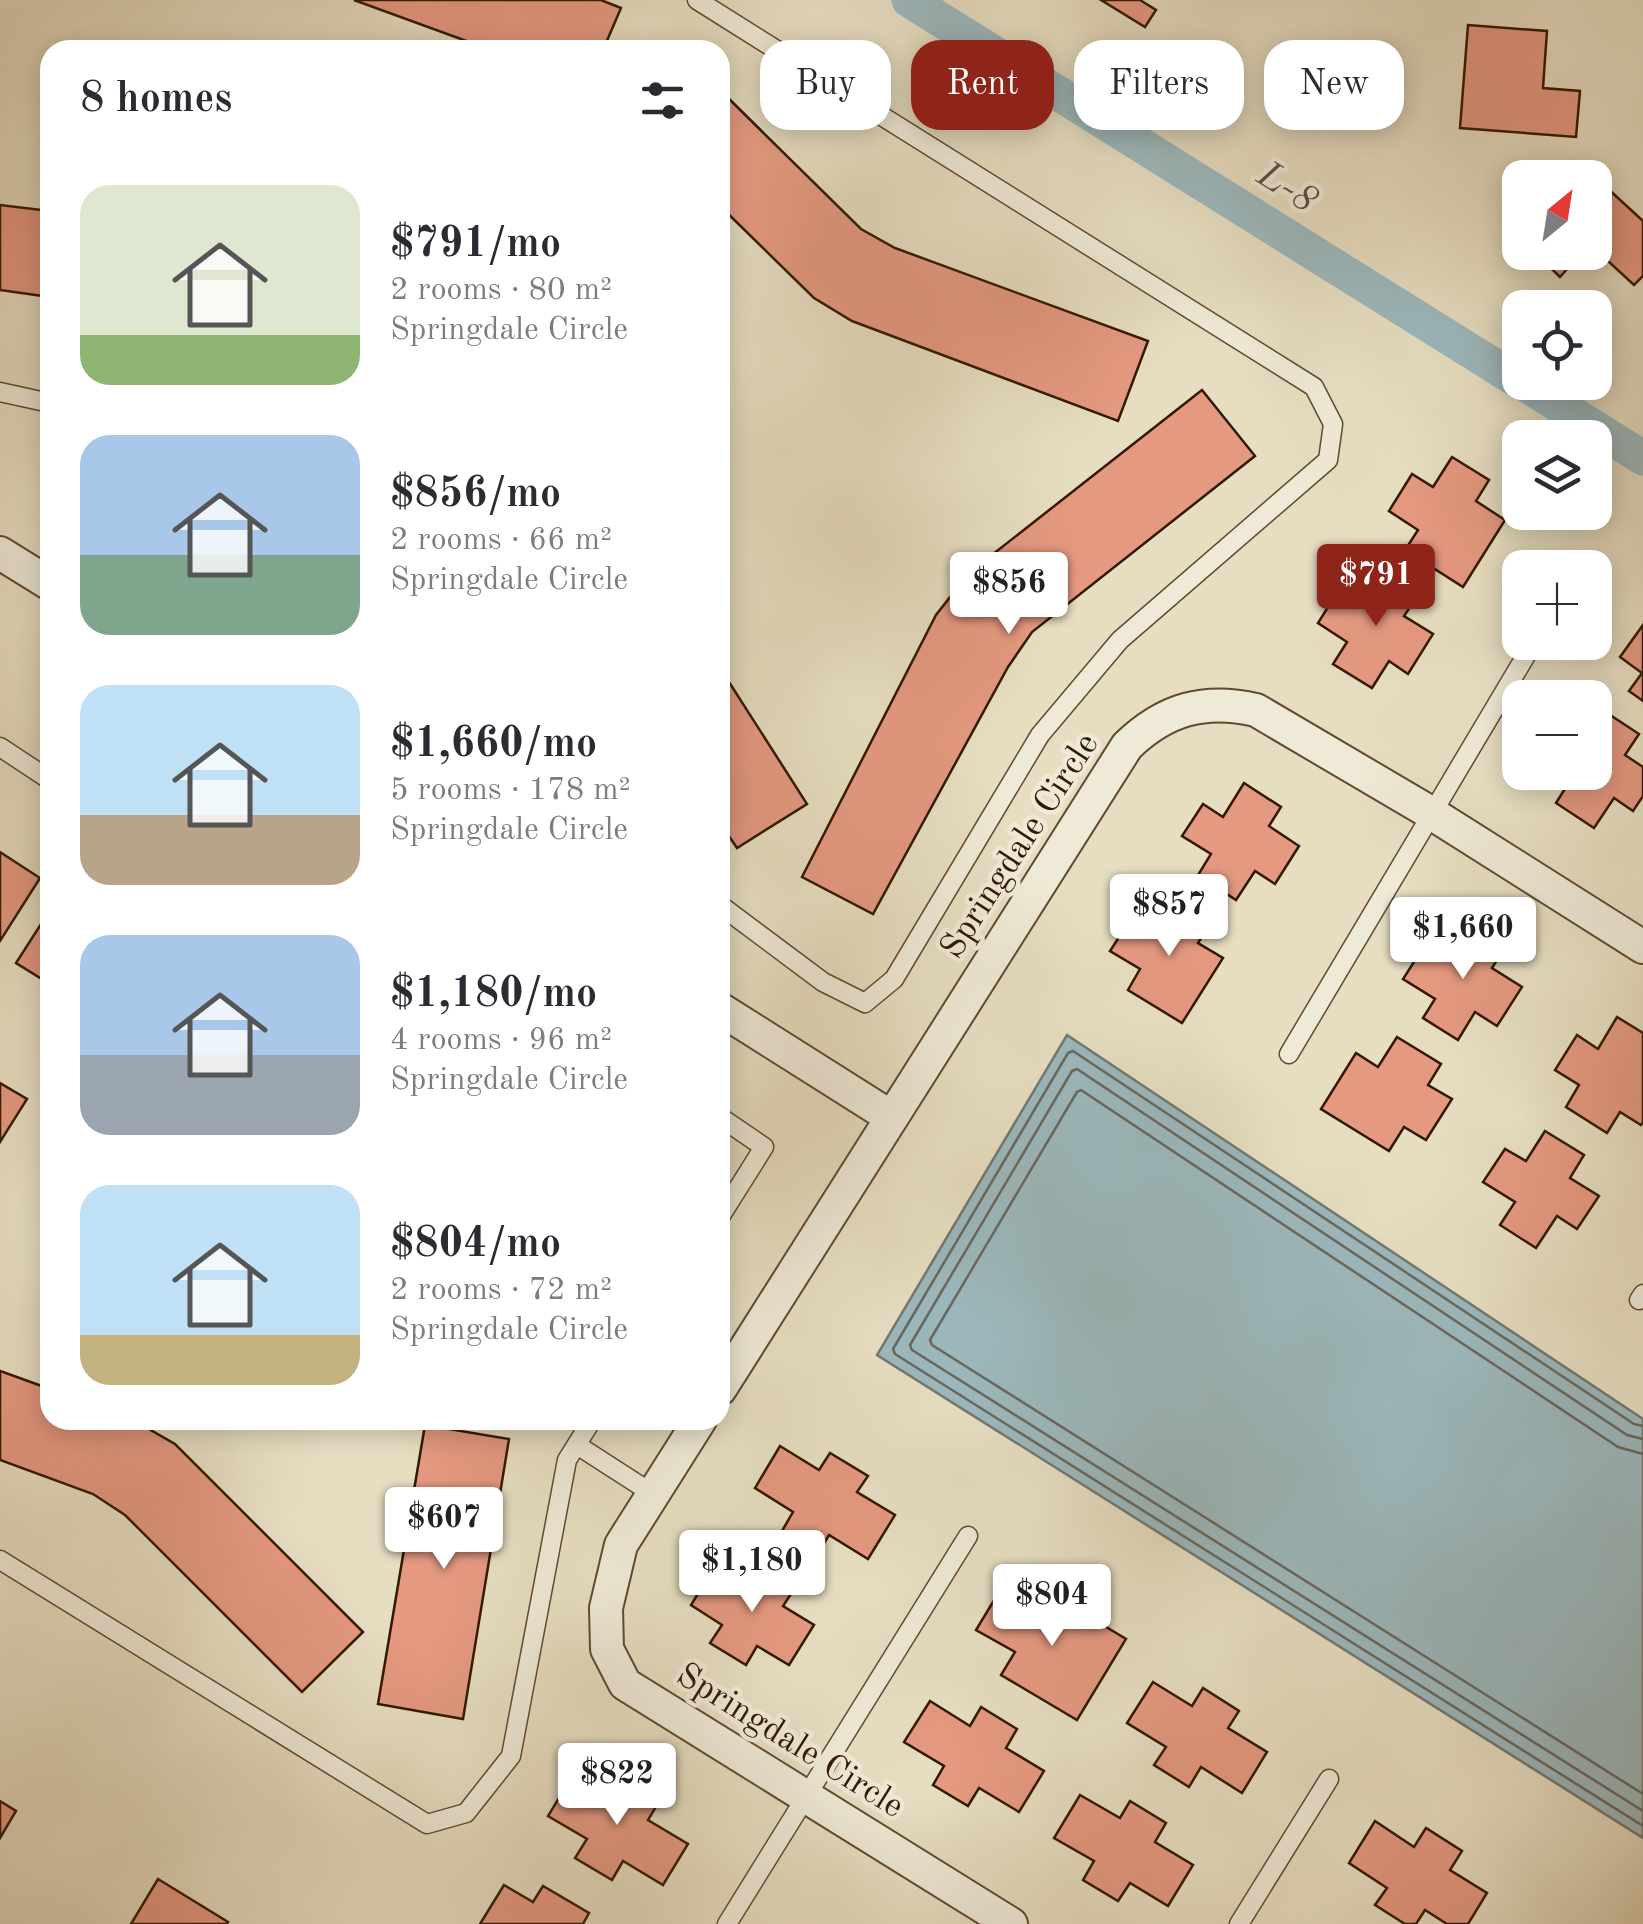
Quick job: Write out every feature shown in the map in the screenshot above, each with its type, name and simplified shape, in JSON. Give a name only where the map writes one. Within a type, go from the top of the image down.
[{"type":"street","points":[[0,552],[40,578]]},
{"type":"street","name":"Springdale Circle","points":[[730,1372],[1127,746],[1146,728],[1170,714],[1195,706],[1230,704],[1256,710],[1432,813],[1643,948]]},
{"type":"street","points":[[730,1014],[891,1117]]},
{"type":"street","name":"Springdale Circle","points":[[694,1430],[621,1545],[606,1608],[606,1649],[625,1684],[1011,1924]]},
{"type":"lane","points":[[696,0],[1314,387],[1333,424],[1328,460],[1120,640],[1040,736],[894,979],[865,1003],[823,982],[730,912]]},
{"type":"lane","points":[[0,392],[40,401]]},
{"type":"lane","points":[[1289,1054],[1523,660]]},
{"type":"lane","points":[[0,747],[40,773]]},
{"type":"lane","points":[[730,1124],[764,1146],[730,1201]]},
{"type":"lane","points":[[0,1560],[427,1824],[466,1813],[512,1756],[567,1460],[586,1430]]},
{"type":"lane","points":[[577,1445],[654,1494]]},
{"type":"lane","points":[[727,1924],[968,1536]]},
{"type":"lane","points":[[1239,1924],[1328,1780]]},
{"type":"water","points":[[1067,1035],[1643,1419],[1643,1838],[877,1355]]},
{"type":"building","points":[[354,0],[601,0],[621,8],[607,40],[464,40]]},
{"type":"building","points":[[1101,0],[1140,0],[1156,10],[1145,27]]},
{"type":"building","points":[[1468,25],[1547,31],[1543,88],[1580,91],[1576,137],[1460,128]]},
{"type":"building","points":[[730,100],[861,229],[895,248],[1148,341],[1118,421],[852,321],[814,298],[730,216]]},
{"type":"building","points":[[1612,192],[1643,221],[1643,276],[1634,285],[1612,265]]},
{"type":"building","points":[[0,205],[40,210],[40,296],[0,290]]},
{"type":"building","points":[[1202,390],[1255,456],[1032,632],[1008,667],[873,914],[802,877],[936,615],[969,573]]},
{"type":"building","points":[[1452,457],[1489,480],[1476,501],[1502,518],[1502,525],[1463,587],[1405,550],[1418,530],[1389,511],[1412,474],[1433,487]]},
{"type":"building","points":[[1380,570],[1418,595],[1404,616],[1433,634],[1408,674],[1389,661],[1372,688],[1333,664],[1347,642],[1318,623],[1341,586],[1361,599]]},
{"type":"building","points":[[1643,625],[1643,701],[1629,691],[1642,673],[1620,657]]},
{"type":"building","points":[[730,684],[807,804],[737,848],[730,838]]},
{"type":"building","points":[[1612,716],[1639,734],[1625,755],[1643,767],[1643,796],[1633,811],[1614,798],[1594,828],[1556,803],[1564,790],[1612,790]]},
{"type":"building","points":[[1244,783],[1281,807],[1269,826],[1299,846],[1275,884],[1255,871],[1236,900],[1198,875],[1211,854],[1182,836],[1203,804],[1223,817]]},
{"type":"building","points":[[0,852],[40,878],[0,941]]},
{"type":"building","points":[[1173,897],[1212,921],[1198,943],[1223,958],[1182,1023],[1128,990],[1140,969],[1110,951],[1134,914],[1155,927]]},
{"type":"building","points":[[1469,924],[1505,947],[1492,968],[1522,987],[1497,1026],[1475,1012],[1458,1040],[1423,1018],[1435,999],[1403,979],[1428,940],[1450,954]]},
{"type":"building","points":[[40,926],[40,978],[16,963]]},
{"type":"building","points":[[1617,1017],[1643,1033],[1643,1122],[1641,1125],[1620,1112],[1607,1133],[1566,1107],[1579,1085],[1555,1070],[1577,1035],[1598,1049]]},
{"type":"building","points":[[1397,1037],[1441,1064],[1428,1085],[1452,1099],[1426,1140],[1404,1127],[1389,1151],[1321,1109],[1356,1053],[1378,1067]]},
{"type":"building","points":[[0,1083],[27,1099],[0,1142]]},
{"type":"building","points":[[1545,1131],[1584,1155],[1570,1178],[1599,1196],[1577,1229],[1557,1216],[1536,1248],[1500,1225],[1515,1202],[1483,1182],[1505,1149],[1526,1161]]},
{"type":"building","points":[[0,1371],[40,1385],[40,1430],[150,1430],[175,1444],[363,1632],[302,1692],[125,1515],[93,1494],[0,1460]]},
{"type":"building","points":[[424,1430],[455,1430],[509,1439],[463,1719],[378,1704]]},
{"type":"building","points":[[780,1446],[819,1470],[830,1453],[868,1476],[857,1492],[895,1515],[868,1559],[829,1535],[818,1553],[782,1531],[793,1512],[755,1488]]},
{"type":"building","points":[[716,1564],[748,1583],[759,1566],[795,1588],[783,1606],[814,1625],[789,1665],[757,1646],[746,1665],[710,1643],[722,1625],[691,1605]]},
{"type":"building","points":[[1002,1587],[1043,1612],[1053,1595],[1126,1639],[1077,1720],[1001,1675],[1015,1652],[976,1630]]},
{"type":"building","points":[[1153,1682],[1192,1706],[1203,1688],[1239,1711],[1228,1728],[1267,1752],[1242,1793],[1201,1767],[1189,1787],[1154,1765],[1166,1747],[1127,1723]]},
{"type":"building","points":[[930,1701],[970,1726],[981,1707],[1017,1729],[1006,1748],[1044,1771],[1019,1812],[979,1788],[968,1806],[933,1785],[944,1766],[904,1742]]},
{"type":"building","points":[[576,1770],[615,1794],[625,1778],[660,1800],[648,1820],[688,1844],[663,1885],[623,1861],[612,1880],[575,1858],[587,1839],[548,1816]]},
{"type":"building","points":[[1080,1795],[1120,1818],[1130,1801],[1166,1823],[1155,1842],[1193,1865],[1168,1906],[1130,1883],[1118,1901],[1083,1880],[1094,1861],[1054,1838]]},
{"type":"building","points":[[0,1801],[16,1811],[0,1838]]},
{"type":"building","points":[[1375,1821],[1414,1847],[1426,1828],[1462,1851],[1450,1870],[1487,1893],[1468,1924],[1447,1924],[1425,1910],[1416,1924],[1405,1924],[1375,1905],[1387,1888],[1349,1863]]},
{"type":"building","points":[[158,1879],[228,1922],[227,1924],[131,1924]]},
{"type":"building","points":[[504,1885],[533,1902],[543,1886],[589,1913],[583,1924],[480,1924]]},
{"type":"waterway","name":"L-8","points":[[909,0],[1502,371]]},
{"type":"waterway","name":"L-8","points":[[1551,400],[1643,458]]}]
